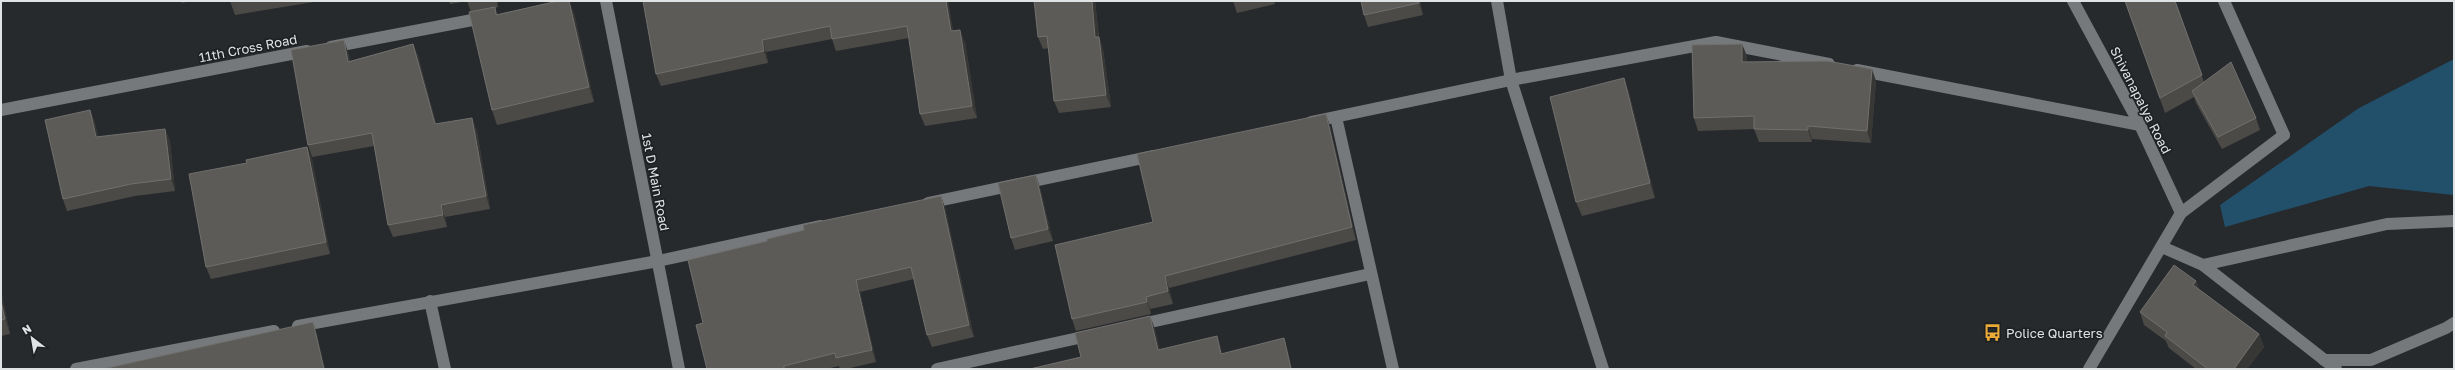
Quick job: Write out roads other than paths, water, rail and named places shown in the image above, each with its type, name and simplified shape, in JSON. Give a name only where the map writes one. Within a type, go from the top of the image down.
[{"type":"street","name":"1st D Main Road","points":[[606,1],[678,369]]},
{"type":"street","points":[[1497,1],[1511,80],[1603,369]]},
{"type":"street","name":"Shivanapalya Road","points":[[2073,1],[2140,125],[2181,213]]},
{"type":"street","points":[[2089,369],[2181,213],[2284,135],[2224,1]]},
{"type":"street","name":"11th Cross Road","points":[[1,110],[501,14]]},
{"type":"street","points":[[1297,125],[1511,80],[1716,42],[2140,125]]},
{"type":"street","points":[[1336,117],[1370,274],[1393,369]]},
{"type":"street","points":[[915,206],[1165,153]]},
{"type":"street","points":[[2203,266],[2387,224],[2454,221]]},
{"type":"street","points":[[76,369],[430,301],[658,261],[829,224]]},
{"type":"street","points":[[2162,247],[2203,266],[2336,369]]},
{"type":"street","points":[[1123,328],[1370,274]]},
{"type":"street","points":[[430,301],[445,369]]},
{"type":"street","points":[[2324,360],[2371,360],[2446,328],[2454,322]]},
{"type":"street","points":[[937,369],[1107,332]]},
{"type":"place","name":"Police Quarters","points":[[1993,333]]}]
